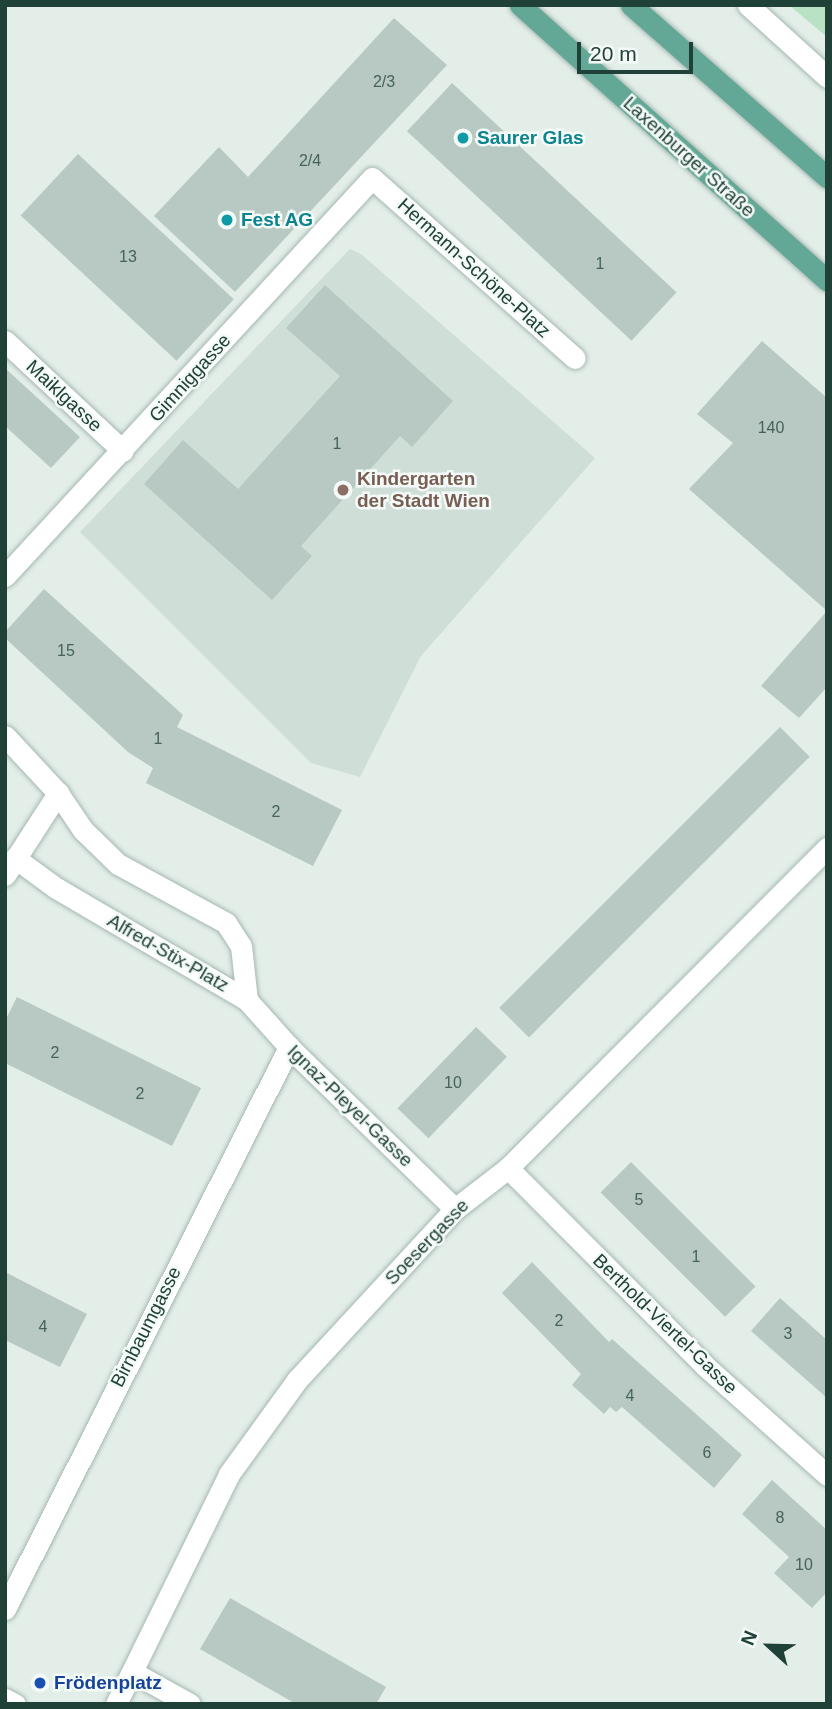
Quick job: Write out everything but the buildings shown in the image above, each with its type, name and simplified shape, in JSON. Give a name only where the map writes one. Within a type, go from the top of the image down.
[{"type":"main road","name":"Laxenburger Straße","points":[[520,5],[827,280]]},
{"type":"main road","points":[[631,5],[827,177]]},
{"type":"street","points":[[748,5],[827,77]]},
{"type":"street","name":"Hermann-Schöne-Platz","points":[[372,178],[575,358]]},
{"type":"street","name":"Gimniggasse","points":[[5,576],[372,178]]},
{"type":"street","name":"Maiklgasse","points":[[5,341],[123,451]]},
{"type":"street","points":[[5,736],[58,793],[10,867]]},
{"type":"street","name":"Alfred-Stix-Platz","points":[[58,793],[83,831],[118,864],[226,923],[241,946],[247,1000]]},
{"type":"street","name":"Soesergasse","points":[[116,1704],[229,1474],[297,1380],[455,1209],[508,1168],[827,848]]},
{"type":"street","name":"Alfred-Stix-Platz","points":[[10,867],[56,888],[247,1000]]},
{"type":"street","name":"Ignaz-Pleyel-Gasse","points":[[247,1000],[289,1046],[455,1209]]},
{"type":"street","name":"Birnbaumgasse","points":[[5,1609],[289,1046]]},
{"type":"street","name":"Berthold-Viertel-Gasse","points":[[508,1168],[704,1365],[827,1475]]},
{"type":"street","points":[[131,1672],[190,1704]]},
{"type":"street","points":[[5,1699],[15,1704]]},
{"type":"shaded area","name":"Kindergarten der Stadt Wien","points":[[350,249],[361,254],[595,458],[421,656],[360,777],[311,763],[80,532]]},
{"type":"green space","points":[[789,5],[827,5],[827,37]]},
{"type":"place","name":"Saurer Glas","points":[[463,138]]},
{"type":"place","name":"Fest AG","points":[[227,220]]},
{"type":"place","name":"Kindergarten der Stadt Wien","points":[[343,490]]},
{"type":"place","name":"Frödenplatz","points":[[40,1683]]}]
